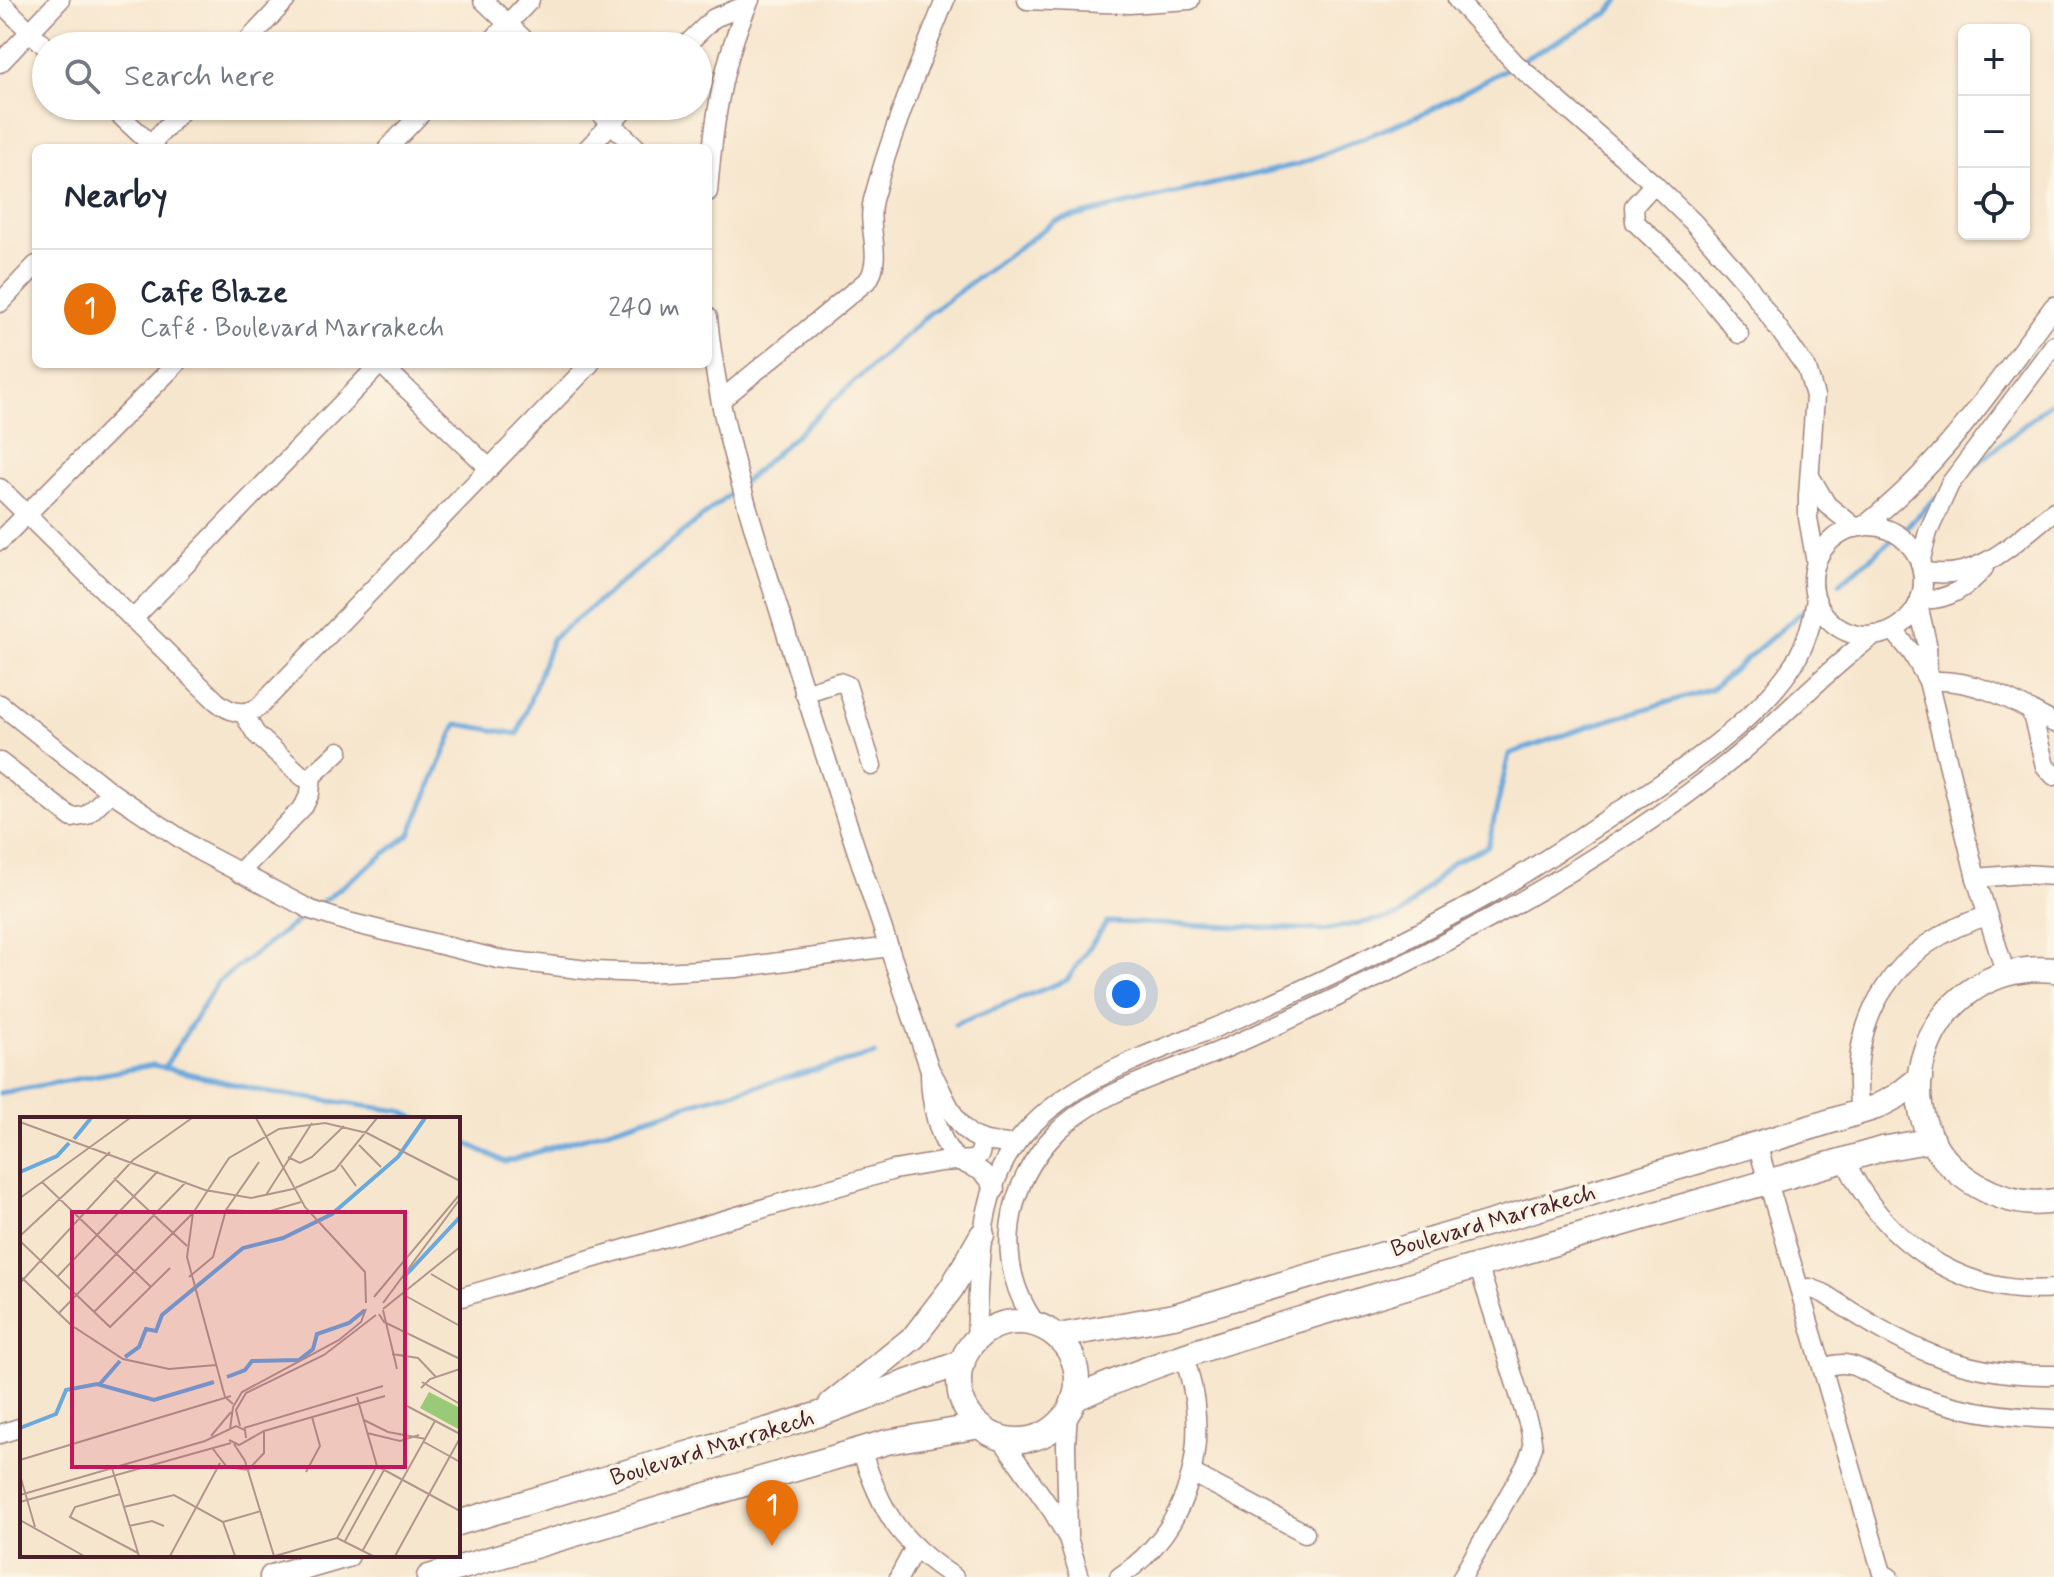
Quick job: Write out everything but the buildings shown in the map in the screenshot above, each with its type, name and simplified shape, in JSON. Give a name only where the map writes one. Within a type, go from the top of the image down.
[{"type":"main road","points":[[2054,970],[2035,968],[2005,972],[1978,983],[1955,1001],[1937,1023],[1925,1049],[1920,1078],[1920,1099],[1933,1140],[1948,1162],[1968,1180],[1991,1193],[2017,1201],[2054,1201]]},
{"type":"main road","name":"Boulevard Marrakech","points":[[1058,1336],[1174,1316],[1757,1144],[1860,1112],[1897,1096],[1920,1078]]},
{"type":"main road","name":"Boulevard Marrakech","points":[[429,1577],[914,1436],[990,1431],[1015,1440],[1031,1439],[1059,1424],[1071,1405],[1116,1380],[1183,1355],[1478,1265],[1845,1160],[1933,1140]]},
{"type":"main road","points":[[820,1414],[914,1337],[951,1289],[982,1235]]},
{"type":"main road","points":[[990,1431],[964,1403],[960,1390],[963,1362],[976,1341],[997,1326],[1023,1322],[1036,1324],[1058,1336],[1073,1359],[1077,1372],[1071,1405]]},
{"type":"main road","name":"Boulevard Marrakech","points":[[460,1522],[820,1414],[963,1362]]},
{"type":"main road","points":[[272,1577],[340,1557]]},
{"type":"street","points":[[0,63],[60,0]]},
{"type":"street","points":[[256,32],[286,0]]},
{"type":"street","points":[[483,0],[516,32]]},
{"type":"street","points":[[500,32],[530,0]]},
{"type":"street","points":[[721,400],[869,279],[876,267],[872,204],[902,109],[945,0]]},
{"type":"street","points":[[1027,0],[1129,4],[1190,0]]},
{"type":"street","points":[[976,1341],[982,1235],[995,1190],[1015,1145],[1047,1111],[1082,1085],[1289,996],[1441,921],[1518,876],[1650,791],[1719,740],[1781,682],[1805,643],[1816,599],[1816,563],[1808,518],[1815,396],[1807,369],[1744,280],[1693,222],[1516,64],[1457,0]]},
{"type":"street","points":[[0,2],[30,32]]},
{"type":"street","points":[[700,32],[714,18],[748,2]]},
{"type":"street","points":[[712,158],[718,107],[748,2]]},
{"type":"street","points":[[124,120],[148,144]]},
{"type":"street","points":[[154,144],[174,120]]},
{"type":"street","points":[[392,144],[415,120]]},
{"type":"street","points":[[607,120],[633,144]]},
{"type":"street","points":[[592,144],[615,120]]},
{"type":"street","points":[[1654,184],[1634,206],[1635,222],[1691,275],[1739,334]]},
{"type":"street","points":[[0,303],[32,269]]},
{"type":"street","points":[[1816,563],[1836,537],[1859,527],[1901,496],[1935,461],[2054,306]]},
{"type":"street","points":[[712,343],[740,485],[804,693],[930,1070],[932,1099],[945,1143],[961,1161],[979,1168],[995,1190]]},
{"type":"street","points":[[2005,972],[1976,878],[1928,681],[1927,643],[1919,601],[1921,567],[1928,532],[1950,484],[2054,345]]},
{"type":"street","points":[[0,541],[172,368]]},
{"type":"street","points":[[134,618],[376,368]]},
{"type":"street","points":[[384,368],[488,467]]},
{"type":"street","points":[[0,488],[216,701],[228,709],[251,712],[586,368]]},
{"type":"street","points":[[1809,473],[1827,505],[1859,527],[1886,529],[1897,535],[1915,552],[1921,567]]},
{"type":"street","points":[[1919,601],[1955,593],[1991,560],[2053,513]]},
{"type":"street","points":[[1921,567],[1948,575],[1991,560]]},
{"type":"street","points":[[1816,599],[1827,617],[1844,630],[1864,635],[1893,630],[1908,619],[1919,601]]},
{"type":"street","points":[[1893,630],[1912,653],[1928,681]]},
{"type":"street","points":[[1036,1324],[1022,1303],[1011,1273],[1009,1224],[1020,1190],[1034,1162],[1071,1120],[1120,1092],[1235,1044],[1383,975],[1552,884],[1644,824],[1733,759],[1874,635]]},
{"type":"street","points":[[1928,681],[1943,680],[1987,688],[2054,723]]},
{"type":"street","points":[[804,693],[839,682],[847,685],[872,766]]},
{"type":"street","points":[[0,704],[154,822],[239,873],[311,910],[348,922],[451,949],[546,967],[643,973],[780,963],[889,947]]},
{"type":"street","points":[[2031,710],[2045,766],[2054,776]]},
{"type":"street","points":[[243,713],[256,734],[299,775],[312,776]]},
{"type":"street","points":[[239,873],[304,806],[310,793],[312,776],[339,751]]},
{"type":"street","points":[[0,762],[72,818],[87,815],[111,792]]},
{"type":"street","points":[[1976,878],[2023,874],[2054,876]]},
{"type":"street","points":[[1860,1112],[1857,1082],[1859,1052],[1870,1014],[1879,997],[1903,965],[1933,939],[1950,929],[1987,916]]},
{"type":"street","points":[[460,1297],[894,1170],[978,1157],[982,1144],[953,1115],[942,1087],[930,1070]]},
{"type":"street","points":[[894,1170],[945,1143],[976,1138],[1015,1145]]},
{"type":"street","points":[[1757,1144],[1883,1576]]},
{"type":"street","points":[[1845,1160],[1860,1190],[1880,1218],[1913,1248],[1933,1261],[1954,1272],[1999,1285],[2054,1289]]},
{"type":"street","points":[[1462,1577],[1526,1465],[1533,1447],[1478,1265]]},
{"type":"street","points":[[1800,1289],[1810,1288],[1823,1293],[1892,1337],[1951,1362],[2005,1373],[2054,1375]]},
{"type":"street","points":[[1119,1577],[1140,1561],[1167,1530],[1186,1493],[1192,1473],[1198,1433],[1197,1414],[1190,1374],[1183,1355]]},
{"type":"street","points":[[1823,1369],[1840,1363],[1858,1366],[1884,1381],[1938,1402],[1996,1415],[2054,1419]]},
{"type":"street","points":[[1068,1538],[1066,1445],[1071,1405]]},
{"type":"street","points":[[0,1434],[20,1428]]},
{"type":"street","points":[[990,1431],[1036,1486],[1068,1538],[1080,1577]]},
{"type":"street","points":[[861,1450],[881,1501],[894,1524],[914,1549],[954,1577]]},
{"type":"street","points":[[1192,1473],[1305,1533]]},
{"type":"street","points":[[899,1577],[914,1549]]},
{"type":"waterway","points":[[744,482],[931,312],[1055,221],[1299,164],[1427,112],[1607,14],[1619,0]]},
{"type":"waterway","points":[[1969,471],[2054,400]]},
{"type":"waterway","points":[[317,906],[410,834],[457,724],[518,734],[552,639],[736,489]]},
{"type":"waterway","points":[[1904,529],[1936,498]]},
{"type":"waterway","points":[[1840,583],[1894,538]]},
{"type":"waterway","points":[[955,1024],[1067,980],[1107,922],[1323,930],[1399,916],[1453,862],[1488,846],[1509,754],[1711,689],[1810,605]]},
{"type":"waterway","points":[[164,1068],[218,982],[309,912]]},
{"type":"waterway","points":[[460,1140],[505,1162],[704,1100],[875,1054]]},
{"type":"waterway","points":[[0,1093],[153,1065],[271,1093],[401,1111],[413,1117]]},
{"type":"place","name":"Cafe Blaze","points":[[772,1546]]}]
